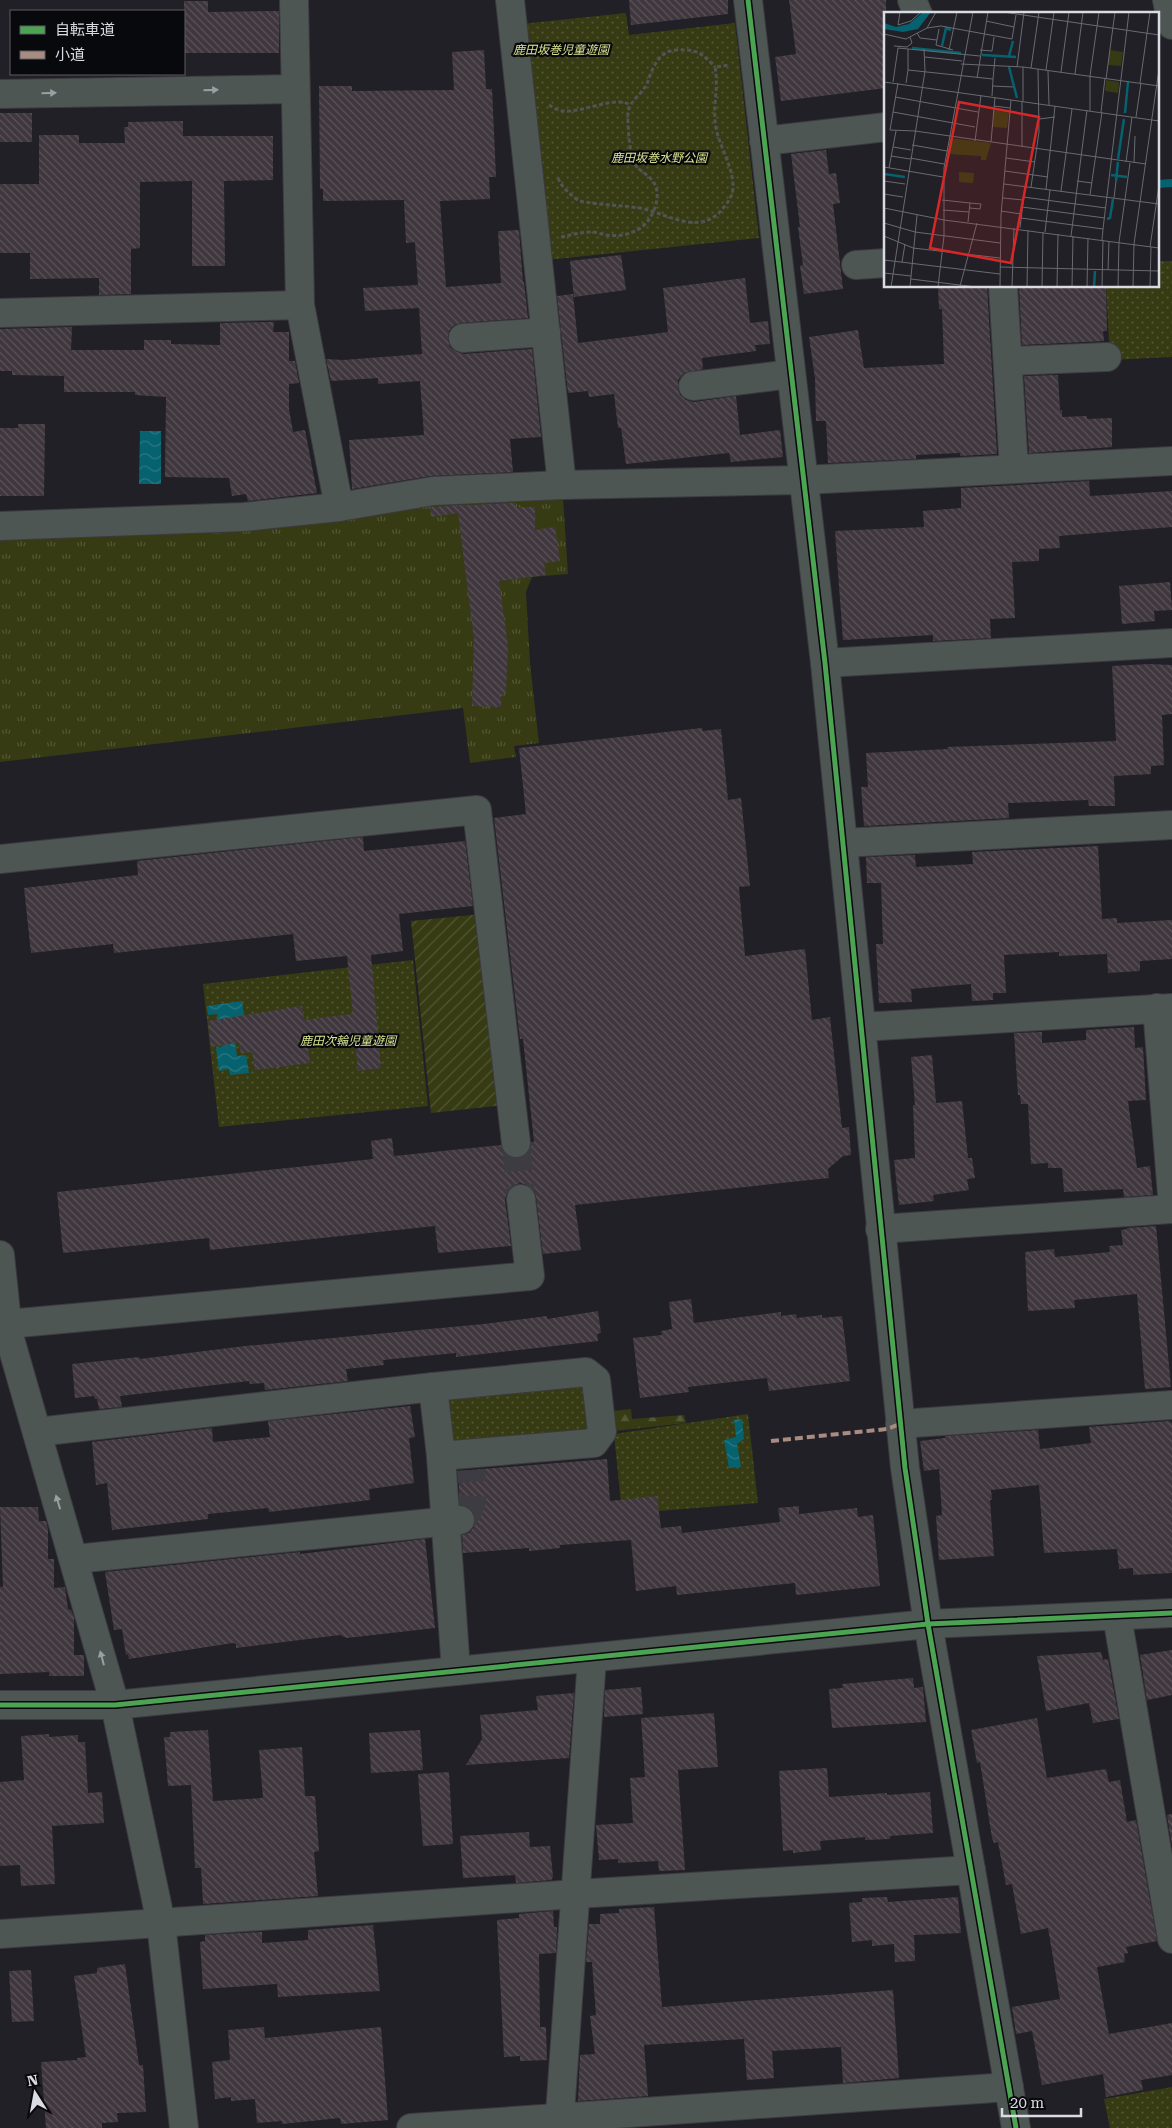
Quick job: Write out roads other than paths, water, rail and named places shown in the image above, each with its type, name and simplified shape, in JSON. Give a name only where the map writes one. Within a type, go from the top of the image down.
[{"type":"street","points":[[294,0],[300,305],[339,508]]},
{"type":"street","points":[[510,0],[562,485]]},
{"type":"street","points":[[748,0],[825,664],[905,1468],[928,1624],[1016,2128]]},
{"type":"street","points":[[912,0],[917,12]]},
{"type":"street","points":[[1167,0],[1172,25]]},
{"type":"street","points":[[0,94],[295,89]]},
{"type":"street","points":[[764,141],[884,127]]},
{"type":"street","points":[[856,265],[884,263]]},
{"type":"street","points":[[1003,288],[1014,470]]},
{"type":"street","points":[[0,313],[300,305]]},
{"type":"street","points":[[463,338],[546,332]]},
{"type":"street","points":[[1008,361],[1107,357]]},
{"type":"street","points":[[693,386],[791,374]]},
{"type":"street","points":[[0,526],[244,517],[339,508],[433,491],[562,485],[803,480],[1172,461]]},
{"type":"street","points":[[825,664],[1172,644]]},
{"type":"street","points":[[0,859],[477,810],[516,1143]]},
{"type":"street","points":[[844,842],[1172,825]]},
{"type":"street","points":[[862,1027],[1165,1008],[1172,1195]]},
{"type":"street","points":[[8,1324],[530,1276],[521,1199]]},
{"type":"street","points":[[880,1229],[1172,1208]]},
{"type":"street","points":[[0,1255],[8,1324],[36,1432],[75,1559],[116,1705],[161,1923],[184,2128]]},
{"type":"street","points":[[36,1432],[433,1386],[586,1372],[596,1380],[602,1432],[594,1443],[470,1462],[441,1456]]},
{"type":"street","points":[[433,1386],[441,1456],[452,1521],[456,1671]]},
{"type":"street","points":[[900,1424],[1172,1405]]},
{"type":"street","points":[[75,1559],[452,1521]]},
{"type":"street","points":[[0,1705],[116,1705],[928,1624],[1172,1613]]},
{"type":"street","points":[[1117,1616],[1172,1939]]},
{"type":"street","points":[[560,2122],[592,1658]]},
{"type":"street","points":[[0,1934],[576,1894],[971,1870]]},
{"type":"street","points":[[411,2128],[560,2122],[1009,2087]]},
{"type":"water","points":[[140,431],[161,431],[161,484],[139,484]]},
{"type":"water","points":[[242,1001],[245,1024],[233,1026],[237,1056],[246,1055],[249,1073],[230,1075],[229,1069],[219,1071],[216,1048],[222,1047],[217,1014],[208,1015],[207,1006]]},
{"type":"water","points":[[742,1419],[744,1439],[737,1444],[741,1467],[729,1468],[724,1440],[736,1437],[734,1420]]},
{"type":"waterway","points":[[1160,184],[1172,183]]},
{"type":"tunnel","points":[[516,1143],[521,1199]]},
{"type":"tunnel","points":[[460,1520],[469,1510],[471,1504],[471,1470]]},
{"type":"park label","name":"鹿田坂巻児童遊園","points":[[561,50]]},
{"type":"park label","name":"鹿田坂巻水野公園","points":[[659,158]]},
{"type":"park label","name":"鹿田次輪児童遊園","points":[[348,1041]]}]
